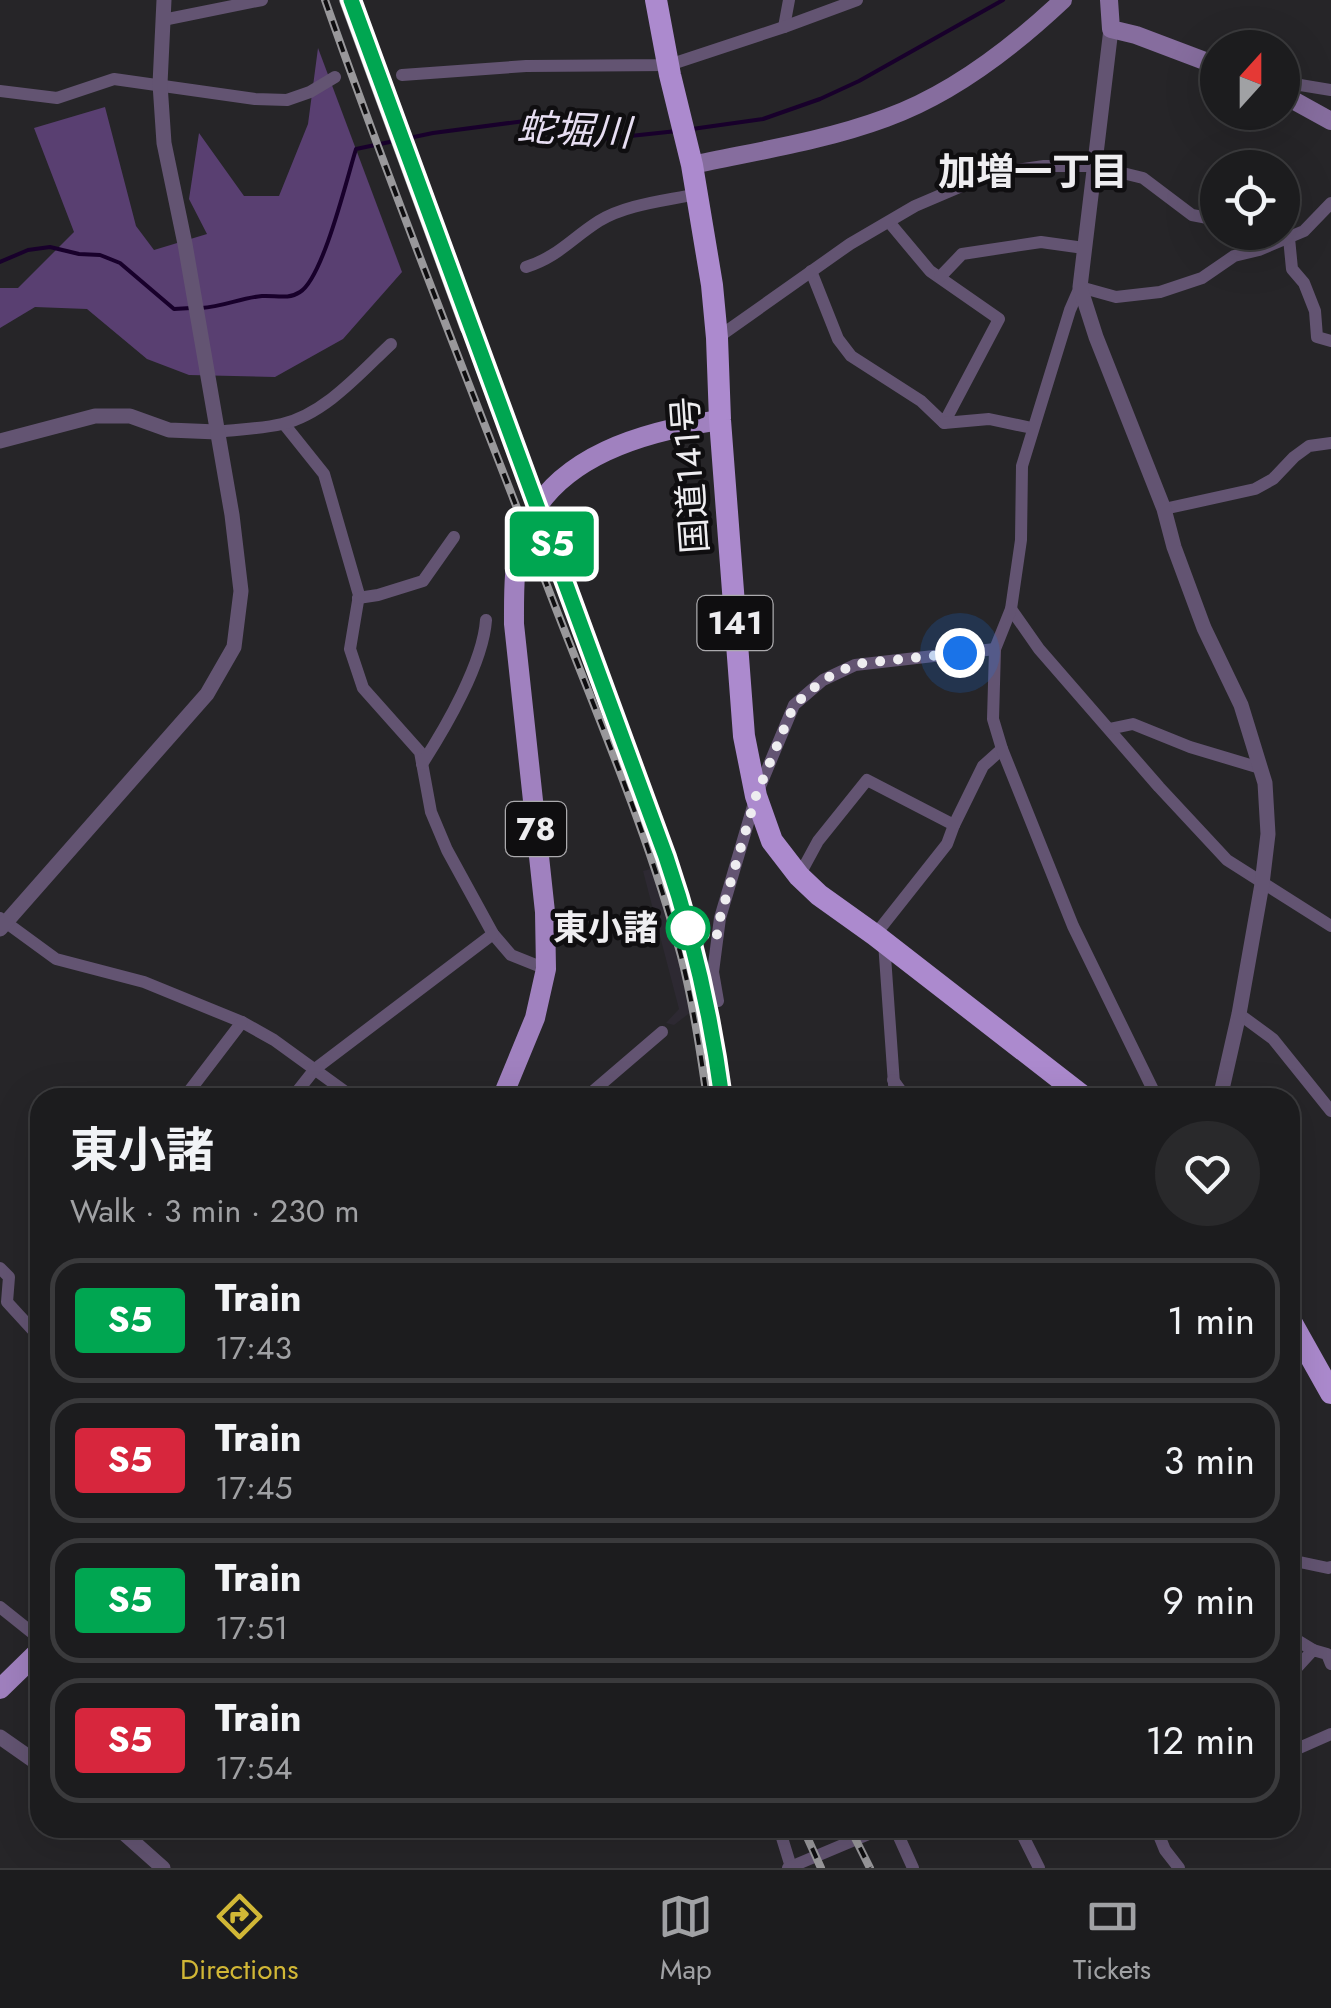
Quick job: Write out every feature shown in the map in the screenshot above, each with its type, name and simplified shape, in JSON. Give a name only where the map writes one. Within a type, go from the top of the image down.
[{"type":"highway","name":"国道141号","points":[[656,0],[692,165],[712,285],[744,736],[756,796],[772,840],[819,895],[880,938],[1069,1088]]},
{"type":"highway","points":[[1300,1338],[1331,1392]]},
{"type":"main road","points":[[692,165],[815,140],[888,118],[944,92],[1021,40],[1063,0]]},
{"type":"main road","points":[[1108,0],[1110,29],[1200,59]]},
{"type":"main road","points":[[1300,104],[1331,121]]},
{"type":"main road","name":"78","points":[[506,1088],[535,1018],[546,969],[546,912],[514,624],[514,585],[524,532],[544,498],[569,472],[625,442],[720,420]]},
{"type":"main road","points":[[0,1688],[30,1660]]},
{"type":"street","points":[[164,0],[160,84],[164,144],[232,515],[241,591],[234,647],[206,694],[2,923],[56,959],[144,982],[242,1022],[341,1088]]},
{"type":"street","points":[[162,20],[262,0]]},
{"type":"street","points":[[784,27],[789,0]]},
{"type":"street","points":[[402,76],[526,66],[668,65],[857,0]]},
{"type":"street","points":[[1110,29],[1080,287],[1022,466],[1021,540],[1010,610],[995,649],[994,719],[1002,749],[1073,926],[1152,1088]]},
{"type":"street","points":[[0,91],[57,98],[114,78],[255,100],[287,100],[335,77]]},
{"type":"street","points":[[1300,85],[1331,90]]},
{"type":"street","points":[[717,338],[812,270],[914,206],[990,174],[1044,166],[1094,166],[1143,178],[1200,216]]},
{"type":"street","points":[[526,267],[546,261],[612,215],[697,194]]},
{"type":"street","points":[[1300,232],[1331,203]]},
{"type":"street","points":[[888,222],[930,270],[999,319],[944,422]]},
{"type":"street","points":[[940,277],[962,254],[1041,242],[1084,248]]},
{"type":"street","points":[[1080,287],[1116,297],[1160,292],[1202,278],[1234,256],[1259,250]]},
{"type":"street","points":[[1288,250],[1292,270],[1304,283],[1315,311],[1317,337],[1331,341]]},
{"type":"street","points":[[812,270],[838,340],[850,356],[921,401],[944,422],[989,419],[1032,428]]},
{"type":"street","points":[[1080,287],[1164,508],[1204,628],[1242,704],[1265,783],[1268,834],[1262,884],[1240,1014],[1222,1088]]},
{"type":"street","points":[[0,441],[95,416],[130,416],[169,430],[218,432],[284,424],[314,411],[391,344]]},
{"type":"street","points":[[284,424],[324,474],[359,594],[350,649],[363,688],[420,752],[431,812],[447,850],[494,934],[511,956],[546,969]]},
{"type":"street","points":[[1164,508],[1255,489],[1274,479],[1294,456],[1309,446],[1331,442]]},
{"type":"street","points":[[358,598],[423,581],[454,537]]},
{"type":"street","points":[[1010,610],[1109,729],[1227,860],[1331,926]]},
{"type":"street","points":[[422,764],[450,720],[485,638],[486,620]]},
{"type":"street","points":[[718,1000],[713,972],[720,918],[756,796],[794,705],[823,680],[855,664],[995,649]]},
{"type":"street","points":[[1109,729],[1132,724],[1260,768]]},
{"type":"street","points":[[894,1088],[880,938],[948,844],[982,766],[1002,749]]},
{"type":"street","points":[[799,876],[818,840],[867,780],[954,825]]},
{"type":"street","points":[[300,1088],[315,1069],[494,934]]},
{"type":"street","points":[[1240,1014],[1274,1039],[1331,1111]]},
{"type":"street","points":[[192,1088],[242,1022]]},
{"type":"street","points":[[597,1088],[662,1032]]},
{"type":"street","points":[[893,1080],[899,1088]]},
{"type":"street","points":[[0,1268],[10,1278],[6,1302],[30,1327]]},
{"type":"street","points":[[1300,1562],[1331,1566]]},
{"type":"street","points":[[0,1607],[30,1632]]},
{"type":"street","points":[[1300,1642],[1326,1654],[1331,1664]]},
{"type":"street","points":[[1300,1664],[1313,1650]]},
{"type":"street","points":[[1300,1748],[1331,1734]]},
{"type":"street","points":[[0,1738],[30,1758]]},
{"type":"street","points":[[129,1838],[162,1868]]},
{"type":"street","points":[[783,1838],[794,1866],[859,1838]]},
{"type":"street","points":[[900,1838],[914,1868]]},
{"type":"street","points":[[1024,1838],[1039,1868]]},
{"type":"street","points":[[1160,1838],[1179,1868]]},
{"type":"shaded area","points":[[318,48],[402,272],[343,339],[275,377],[189,375],[147,359],[87,309],[35,307],[0,328],[0,288],[18,288],[74,232],[34,128],[105,107],[136,226],[154,250],[207,234],[189,199],[199,133],[244,196],[279,196],[308,124]]},
{"type":"shaded area","name":"東小諸","points":[[658,867],[696,1008],[674,1025],[666,1023],[679,1009],[643,871]]},
{"type":"waterway","name":"蛇堀川","points":[[692,129],[763,119],[820,99],[1003,0]]},
{"type":"waterway","name":"蛇堀川","points":[[201,308],[254,297],[286,297],[300,292],[309,283],[325,248],[356,149],[433,133],[532,120],[602,139],[677,131]]},
{"type":"waterway","name":"蛇堀川","points":[[0,262],[28,250],[50,247],[100,255],[120,263],[174,309],[191,308]]},
{"type":"railway","points":[[325,0],[654,866],[685,974],[705,1088]]},
{"type":"railway","points":[[343,0],[464,329]]},
{"type":"railway","points":[[467,314],[667,859],[705,993],[721,1088]]},
{"type":"railway","points":[[808,1838],[821,1868]]},
{"type":"railway","points":[[855,1838],[870,1868]]},
{"type":"train","name":"S5","points":[[351,0],[675,883],[711,1022],[721,1088]]},
{"type":"place","name":"東小諸","points":[[688,928]]},
{"type":"district","name":"加増一丁目","points":[[1033,172]]},
{"type":"route","points":[[688,928],[716,940],[756,796],[794,705],[823,680],[855,664],[960,653]]}]
